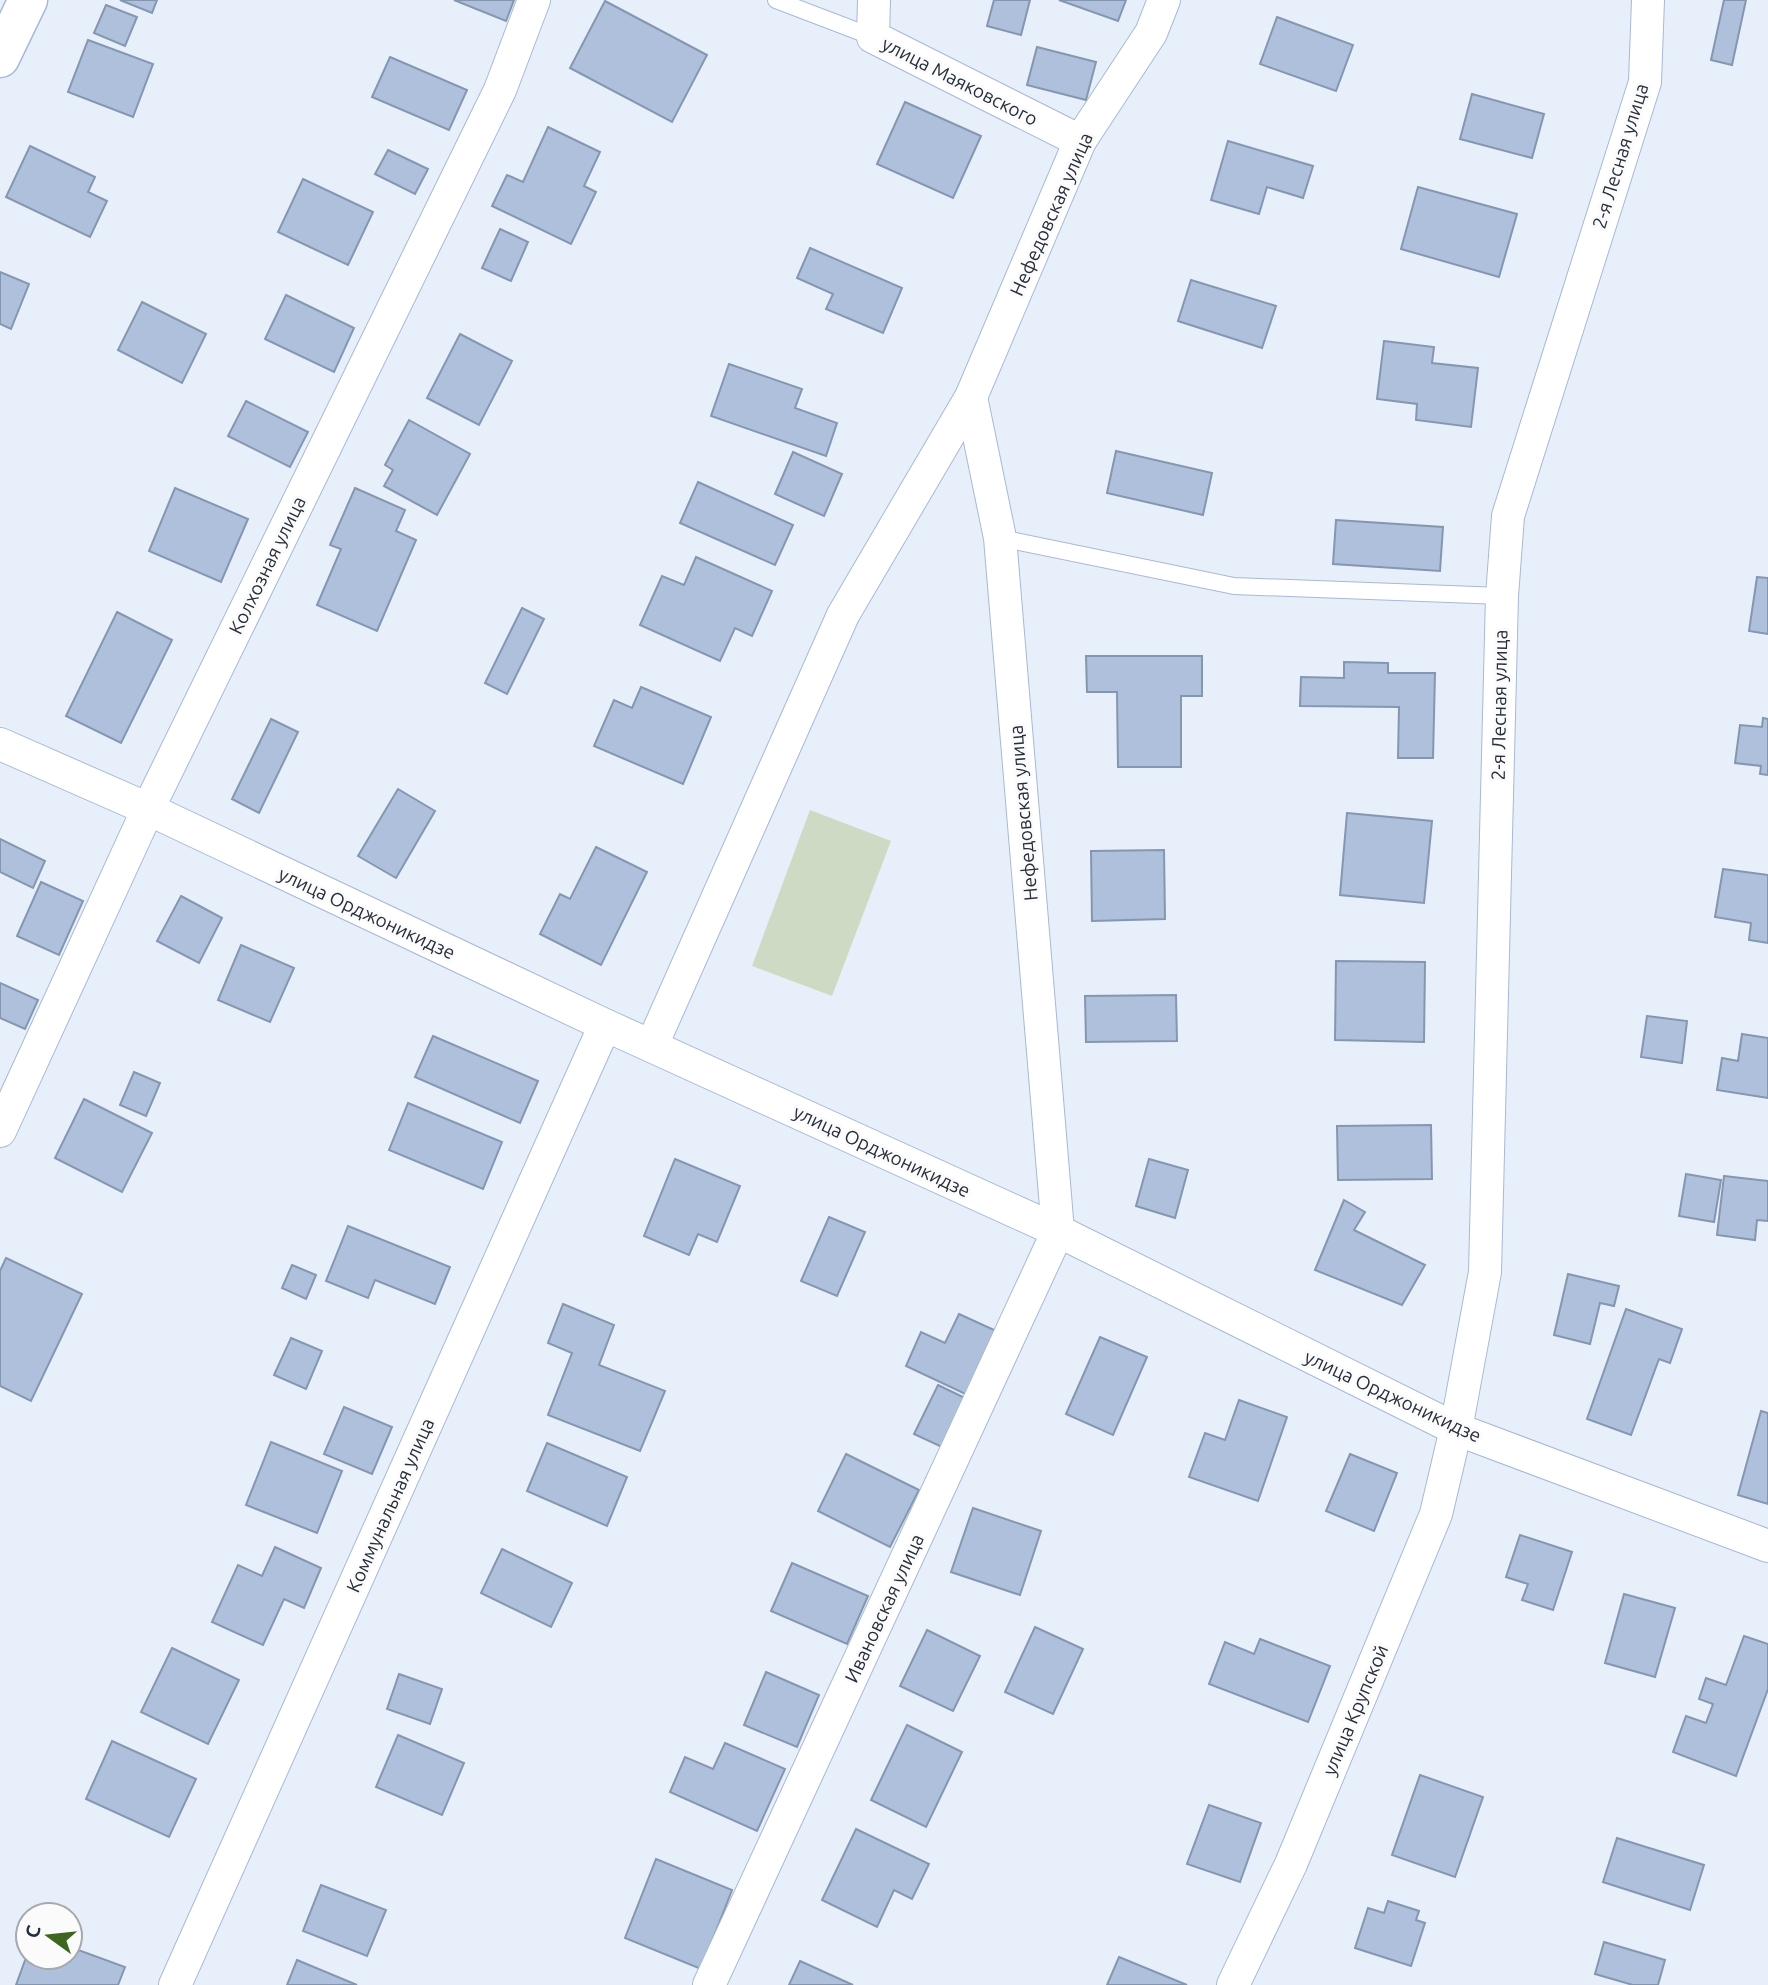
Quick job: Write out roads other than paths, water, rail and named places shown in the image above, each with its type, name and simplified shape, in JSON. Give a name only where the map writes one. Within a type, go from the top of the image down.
[{"type":"main road","points":[[0,58],[28,0]]},
{"type":"street","name":"Колхозная улица","points":[[0,1131],[148,809],[500,90],[534,0]]},
{"type":"street","name":"улица Маяковского","points":[[874,0],[873,37],[1080,141]]},
{"type":"street","name":"Нефедовская улица","points":[[652,1045],[843,615],[971,397],[1080,141],[1151,33],[1164,0]]},
{"type":"street","name":"2-я Лесная улица","points":[[1456,1429],[1485,1272],[1502,596],[1508,516],[1645,82],[1648,0]]},
{"type":"street","name":"Нефедовская улица","points":[[971,397],[1000,538],[1058,1231]]},
{"type":"street","name":"улица Орджоникидзе","points":[[0,744],[148,809],[605,1024],[1058,1231],[1456,1429],[1768,1546]]},
{"type":"street","name":"Коммунальная улица","points":[[175,1985],[605,1024]]},
{"type":"street","name":"Ивановская улица","points":[[709,1985],[1058,1231]]},
{"type":"street","name":"улица Крупской","points":[[1233,1985],[1291,1864],[1436,1514],[1456,1429]]},
{"type":"lane","points":[[776,0],[873,37]]},
{"type":"lane","points":[[1000,538],[1234,586],[1502,596]]}]
